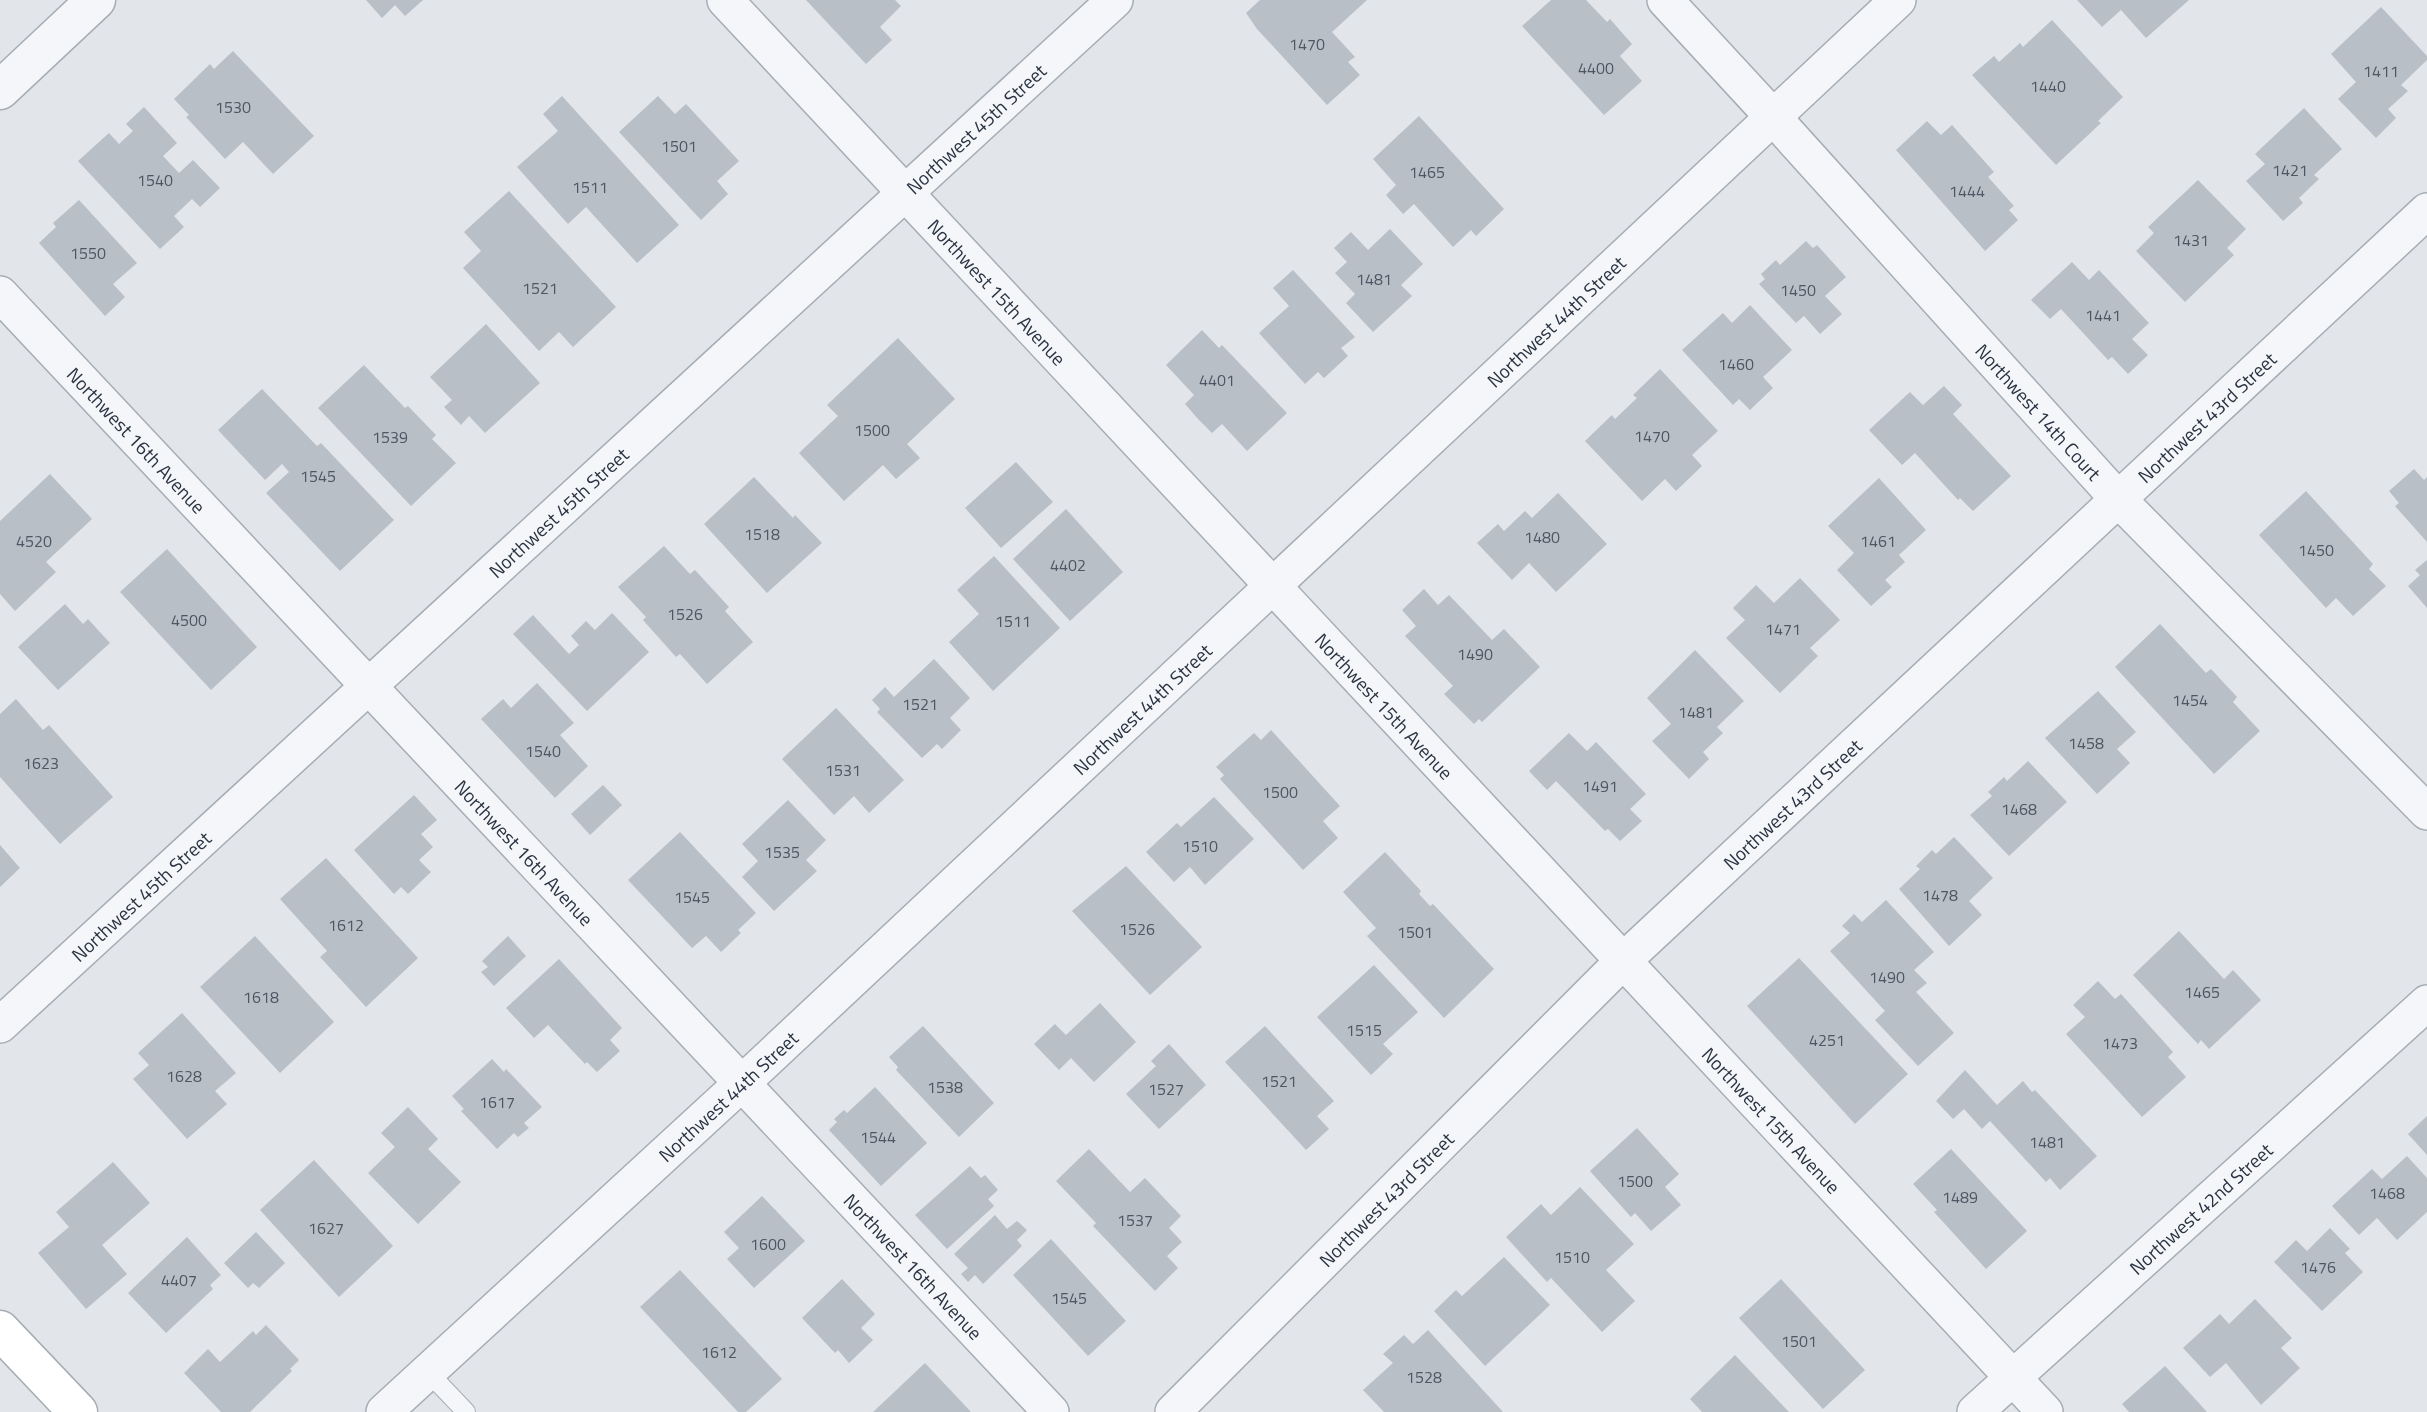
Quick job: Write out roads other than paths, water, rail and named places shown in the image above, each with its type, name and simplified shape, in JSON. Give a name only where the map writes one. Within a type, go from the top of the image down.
[{"type":"main road","points":[[0,1330],[78,1412]]},
{"type":"street","points":[[0,90],[96,0]]},
{"type":"street","name":"Northwest 15th Avenue","points":[[725,0],[2045,1412]]},
{"type":"street","name":"Northwest 45th Street","points":[[0,1026],[1115,0]]},
{"type":"street","name":"Northwest 14th Court","points":[[1665,0],[2118,499],[2427,812]]},
{"type":"street","name":"Northwest 44th Street","points":[[384,1412],[741,1084],[1898,0]]},
{"type":"street","name":"Northwest 43rd Street","points":[[1173,1412],[1623,961],[2427,211]]},
{"type":"street","name":"Northwest 16th Avenue","points":[[0,294],[1051,1412]]},
{"type":"street","name":"Northwest 42nd Street","points":[[1975,1412],[2427,1003]]},
{"type":"lane","points":[[428,1372],[466,1412]]}]
